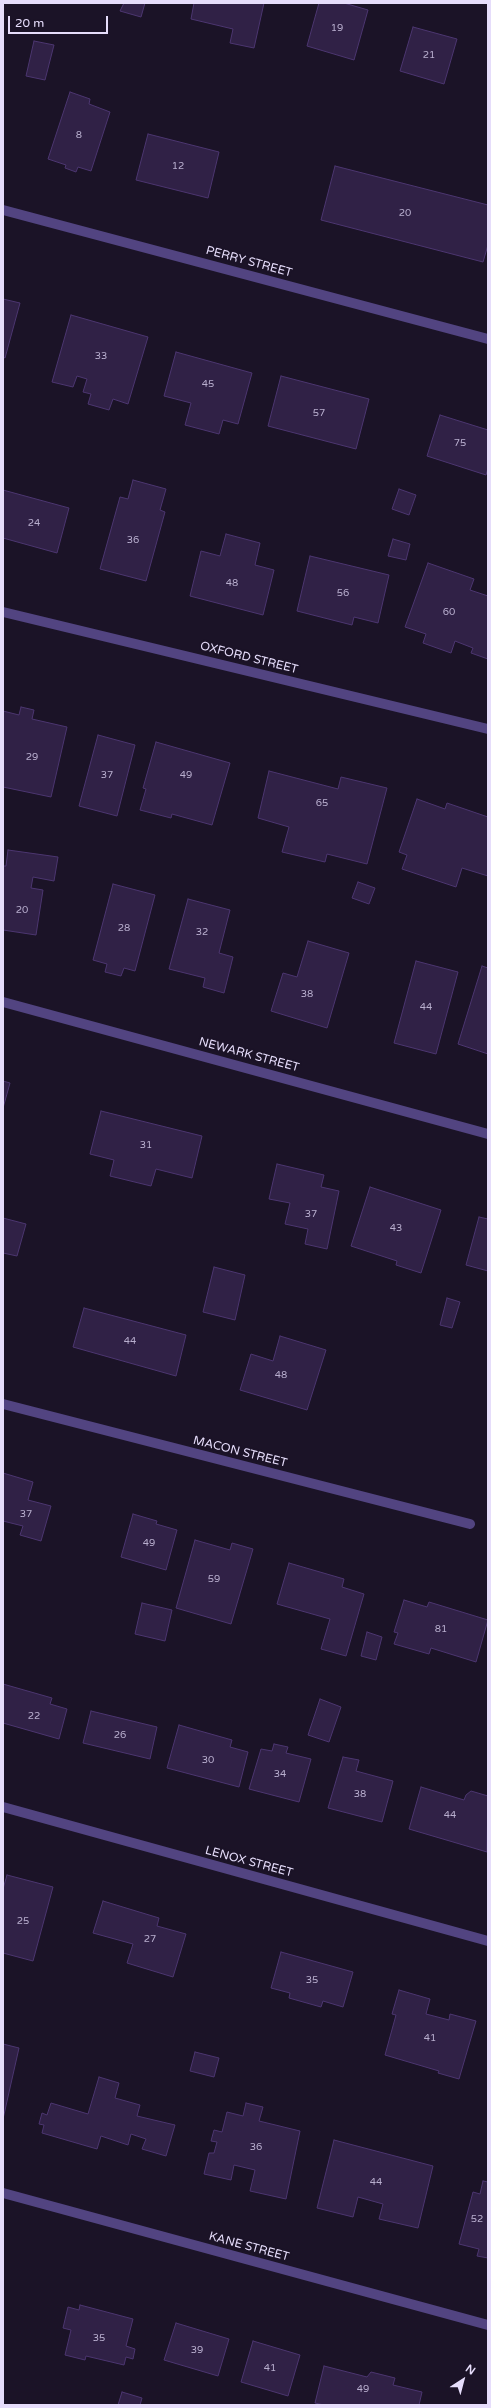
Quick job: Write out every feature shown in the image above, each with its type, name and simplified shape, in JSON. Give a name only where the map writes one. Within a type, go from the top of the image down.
[{"type":"street","name":"PERRY STREET","points":[[3,210],[488,339]]},
{"type":"street","name":"OXFORD STREET","points":[[3,612],[488,729]]},
{"type":"street","name":"NEWARK STREET","points":[[3,1002],[488,1134]]},
{"type":"street","name":"MACON STREET","points":[[3,1404],[470,1524]]},
{"type":"street","name":"LENOX STREET","points":[[3,1808],[488,1941]]},
{"type":"street","name":"KANE STREET","points":[[3,2193],[488,2325]]},
{"type":"building","points":[[124,3],[145,3],[141,17],[120,11]]},
{"type":"building","points":[[194,3],[264,3],[254,48],[230,43],[233,29],[191,19]]},
{"type":"building","points":[[319,3],[344,3],[368,10],[354,60],[307,46]]},
{"type":"building","points":[[413,27],[457,39],[444,84],[400,71]]},
{"type":"building","points":[[34,41],[54,45],[45,80],[26,76]]},
{"type":"building","points":[[70,92],[90,99],[89,104],[110,112],[91,171],[78,167],[76,172],[65,168],[66,165],[48,159]]},
{"type":"building","points":[[148,134],[219,152],[208,198],[136,180]]},
{"type":"building","points":[[335,166],[488,205],[488,245],[483,262],[321,220]]},
{"type":"building","points":[[3,299],[20,303],[5,358],[3,357]]},
{"type":"building","points":[[71,315],[148,337],[128,404],[113,399],[109,410],[88,404],[91,394],[83,392],[87,379],[77,376],[73,387],[52,382]]},
{"type":"building","points":[[176,352],[252,373],[238,424],[223,420],[219,434],[185,425],[191,403],[164,396]]},
{"type":"building","points":[[281,376],[369,399],[356,449],[268,426]]},
{"type":"building","points":[[440,415],[488,430],[488,468],[486,475],[427,456]]},
{"type":"building","points":[[133,480],[166,489],[160,510],[165,512],[146,581],[100,569],[120,497],[128,499]]},
{"type":"building","points":[[399,489],[416,495],[409,515],[392,509]]},
{"type":"building","points":[[3,490],[69,508],[57,553],[3,538]]},
{"type":"building","points":[[226,534],[260,543],[255,565],[274,570],[263,615],[190,596],[201,551],[220,556]]},
{"type":"building","points":[[393,539],[410,544],[406,560],[388,556]]},
{"type":"building","points":[[310,556],[389,575],[378,623],[354,617],[352,625],[297,611]]},
{"type":"building","points":[[428,563],[474,579],[470,590],[488,596],[488,659],[471,653],[473,648],[455,641],[451,653],[423,643],[426,634],[405,627]]},
{"type":"building","points":[[21,707],[34,710],[32,719],[67,727],[51,797],[3,787],[3,711],[19,715]]},
{"type":"building","points":[[98,735],[135,745],[117,816],[79,806]]},
{"type":"building","points":[[156,742],[230,763],[212,825],[172,814],[171,818],[140,810],[146,789],[143,788]]},
{"type":"building","points":[[269,771],[338,789],[341,777],[387,788],[367,864],[327,854],[325,862],[282,852],[289,827],[258,818]]},
{"type":"building","points":[[417,799],[445,809],[447,803],[488,817],[488,876],[462,868],[456,887],[402,869],[407,855],[399,852]]},
{"type":"building","points":[[8,850],[58,857],[54,881],[33,877],[31,888],[43,890],[36,935],[3,930],[3,866],[6,866]]},
{"type":"building","points":[[358,882],[375,888],[369,904],[352,898]]},
{"type":"building","points":[[113,884],[155,895],[135,971],[124,968],[121,976],[105,972],[107,964],[93,960]]},
{"type":"building","points":[[188,899],[230,910],[219,953],[233,957],[224,993],[203,987],[205,978],[169,969]]},
{"type":"building","points":[[308,941],[349,953],[327,1028],[271,1011],[283,973],[297,977]]},
{"type":"building","points":[[416,961],[458,972],[436,1054],[394,1043]]},
{"type":"building","points":[[482,966],[488,968],[488,1054],[458,1044]]},
{"type":"building","points":[[3,1081],[10,1083],[3,1108]]},
{"type":"building","points":[[101,1111],[202,1136],[192,1178],[156,1169],[151,1186],[110,1176],[114,1160],[90,1154]]},
{"type":"building","points":[[277,1164],[324,1175],[321,1187],[339,1191],[327,1249],[305,1244],[308,1229],[285,1224],[290,1203],[269,1199]]},
{"type":"building","points":[[370,1187],[441,1210],[421,1273],[396,1265],[397,1261],[351,1246]]},
{"type":"building","points":[[479,1217],[488,1219],[488,1271],[466,1265]]},
{"type":"building","points":[[3,1218],[26,1224],[17,1256],[3,1253]]},
{"type":"building","points":[[214,1267],[245,1275],[235,1320],[203,1312]]},
{"type":"building","points":[[447,1298],[460,1302],[452,1328],[440,1325]]},
{"type":"building","points":[[84,1308],[186,1335],[176,1376],[73,1347]]},
{"type":"building","points":[[280,1336],[326,1350],[307,1410],[240,1390],[251,1354],[273,1361]]},
{"type":"building","points":[[3,1473],[33,1482],[28,1500],[51,1506],[41,1541],[20,1535],[23,1526],[3,1521]]},
{"type":"building","points":[[133,1514],[157,1521],[156,1524],[177,1530],[166,1570],[121,1557]]},
{"type":"building","points":[[195,1540],[230,1550],[232,1543],[253,1549],[231,1624],[176,1608]]},
{"type":"building","points":[[289,1563],[344,1579],[342,1587],[364,1594],[346,1656],[321,1649],[330,1619],[277,1604]]},
{"type":"building","points":[[404,1600],[427,1607],[429,1602],[488,1620],[476,1662],[431,1648],[429,1654],[394,1644],[398,1633],[394,1632]]},
{"type":"building","points":[[142,1603],[172,1610],[165,1641],[135,1634]]},
{"type":"building","points":[[367,1632],[382,1637],[376,1660],[361,1656]]},
{"type":"building","points":[[3,1684],[52,1698],[50,1704],[67,1709],[59,1739],[3,1723]]},
{"type":"building","points":[[320,1699],[341,1707],[329,1742],[308,1735]]},
{"type":"building","points":[[91,1711],[157,1727],[150,1759],[83,1743]]},
{"type":"building","points":[[179,1725],[232,1740],[230,1747],[248,1752],[239,1787],[167,1768]]},
{"type":"building","points":[[274,1744],[288,1747],[286,1753],[311,1759],[299,1802],[249,1789],[261,1749],[272,1751]]},
{"type":"building","points":[[343,1757],[359,1760],[356,1771],[393,1781],[382,1822],[328,1808]]},
{"type":"building","points":[[421,1787],[464,1800],[466,1795],[471,1791],[488,1796],[487,1852],[409,1829]]},
{"type":"building","points":[[7,1875],[53,1887],[33,1961],[3,1953],[3,1889]]},
{"type":"building","points":[[103,1901],[159,1918],[157,1926],[186,1934],[173,1977],[127,1963],[133,1944],[93,1933]]},
{"type":"building","points":[[281,1952],[353,1972],[343,2007],[323,2001],[321,2007],[289,1998],[290,1993],[271,1988]]},
{"type":"building","points":[[399,1990],[430,1999],[426,2014],[449,2020],[450,2014],[476,2021],[459,2079],[438,2073],[439,2071],[385,2055],[396,2015],[392,2014]]},
{"type":"building","points":[[3,2044],[19,2048],[3,2119]]},
{"type":"building","points":[[195,2052],[219,2058],[214,2077],[190,2071]]},
{"type":"building","points":[[99,2077],[119,2083],[115,2098],[140,2105],[137,2116],[175,2125],[166,2156],[142,2149],[146,2139],[131,2134],[128,2145],[101,2136],[97,2149],[42,2133],[44,2125],[39,2124],[42,2113],[47,2115],[51,2103],[88,2114]]},
{"type":"building","points":[[246,2103],[263,2107],[259,2121],[300,2131],[286,2199],[250,2191],[255,2170],[234,2165],[231,2180],[204,2174],[209,2153],[214,2153],[217,2142],[211,2141],[214,2130],[222,2132],[227,2112],[243,2116]]},
{"type":"building","points":[[334,2140],[433,2166],[418,2228],[379,2219],[383,2204],[358,2197],[353,2217],[317,2208]]},
{"type":"building","points":[[483,2181],[488,2182],[488,2258],[477,2256],[479,2249],[459,2244],[473,2192],[480,2194]]},
{"type":"building","points":[[80,2305],[133,2319],[126,2346],[135,2349],[133,2359],[126,2357],[124,2365],[86,2356],[85,2360],[65,2355],[71,2330],[63,2328],[68,2307],[79,2310]]},
{"type":"building","points":[[176,2323],[229,2339],[218,2376],[164,2360]]},
{"type":"building","points":[[253,2341],[300,2355],[288,2396],[241,2382]]},
{"type":"building","points":[[324,2366],[367,2377],[371,2372],[395,2378],[393,2385],[422,2392],[419,2405],[324,2405],[315,2403]]},
{"type":"building","points":[[122,2392],[142,2398],[140,2405],[118,2405]]}]
